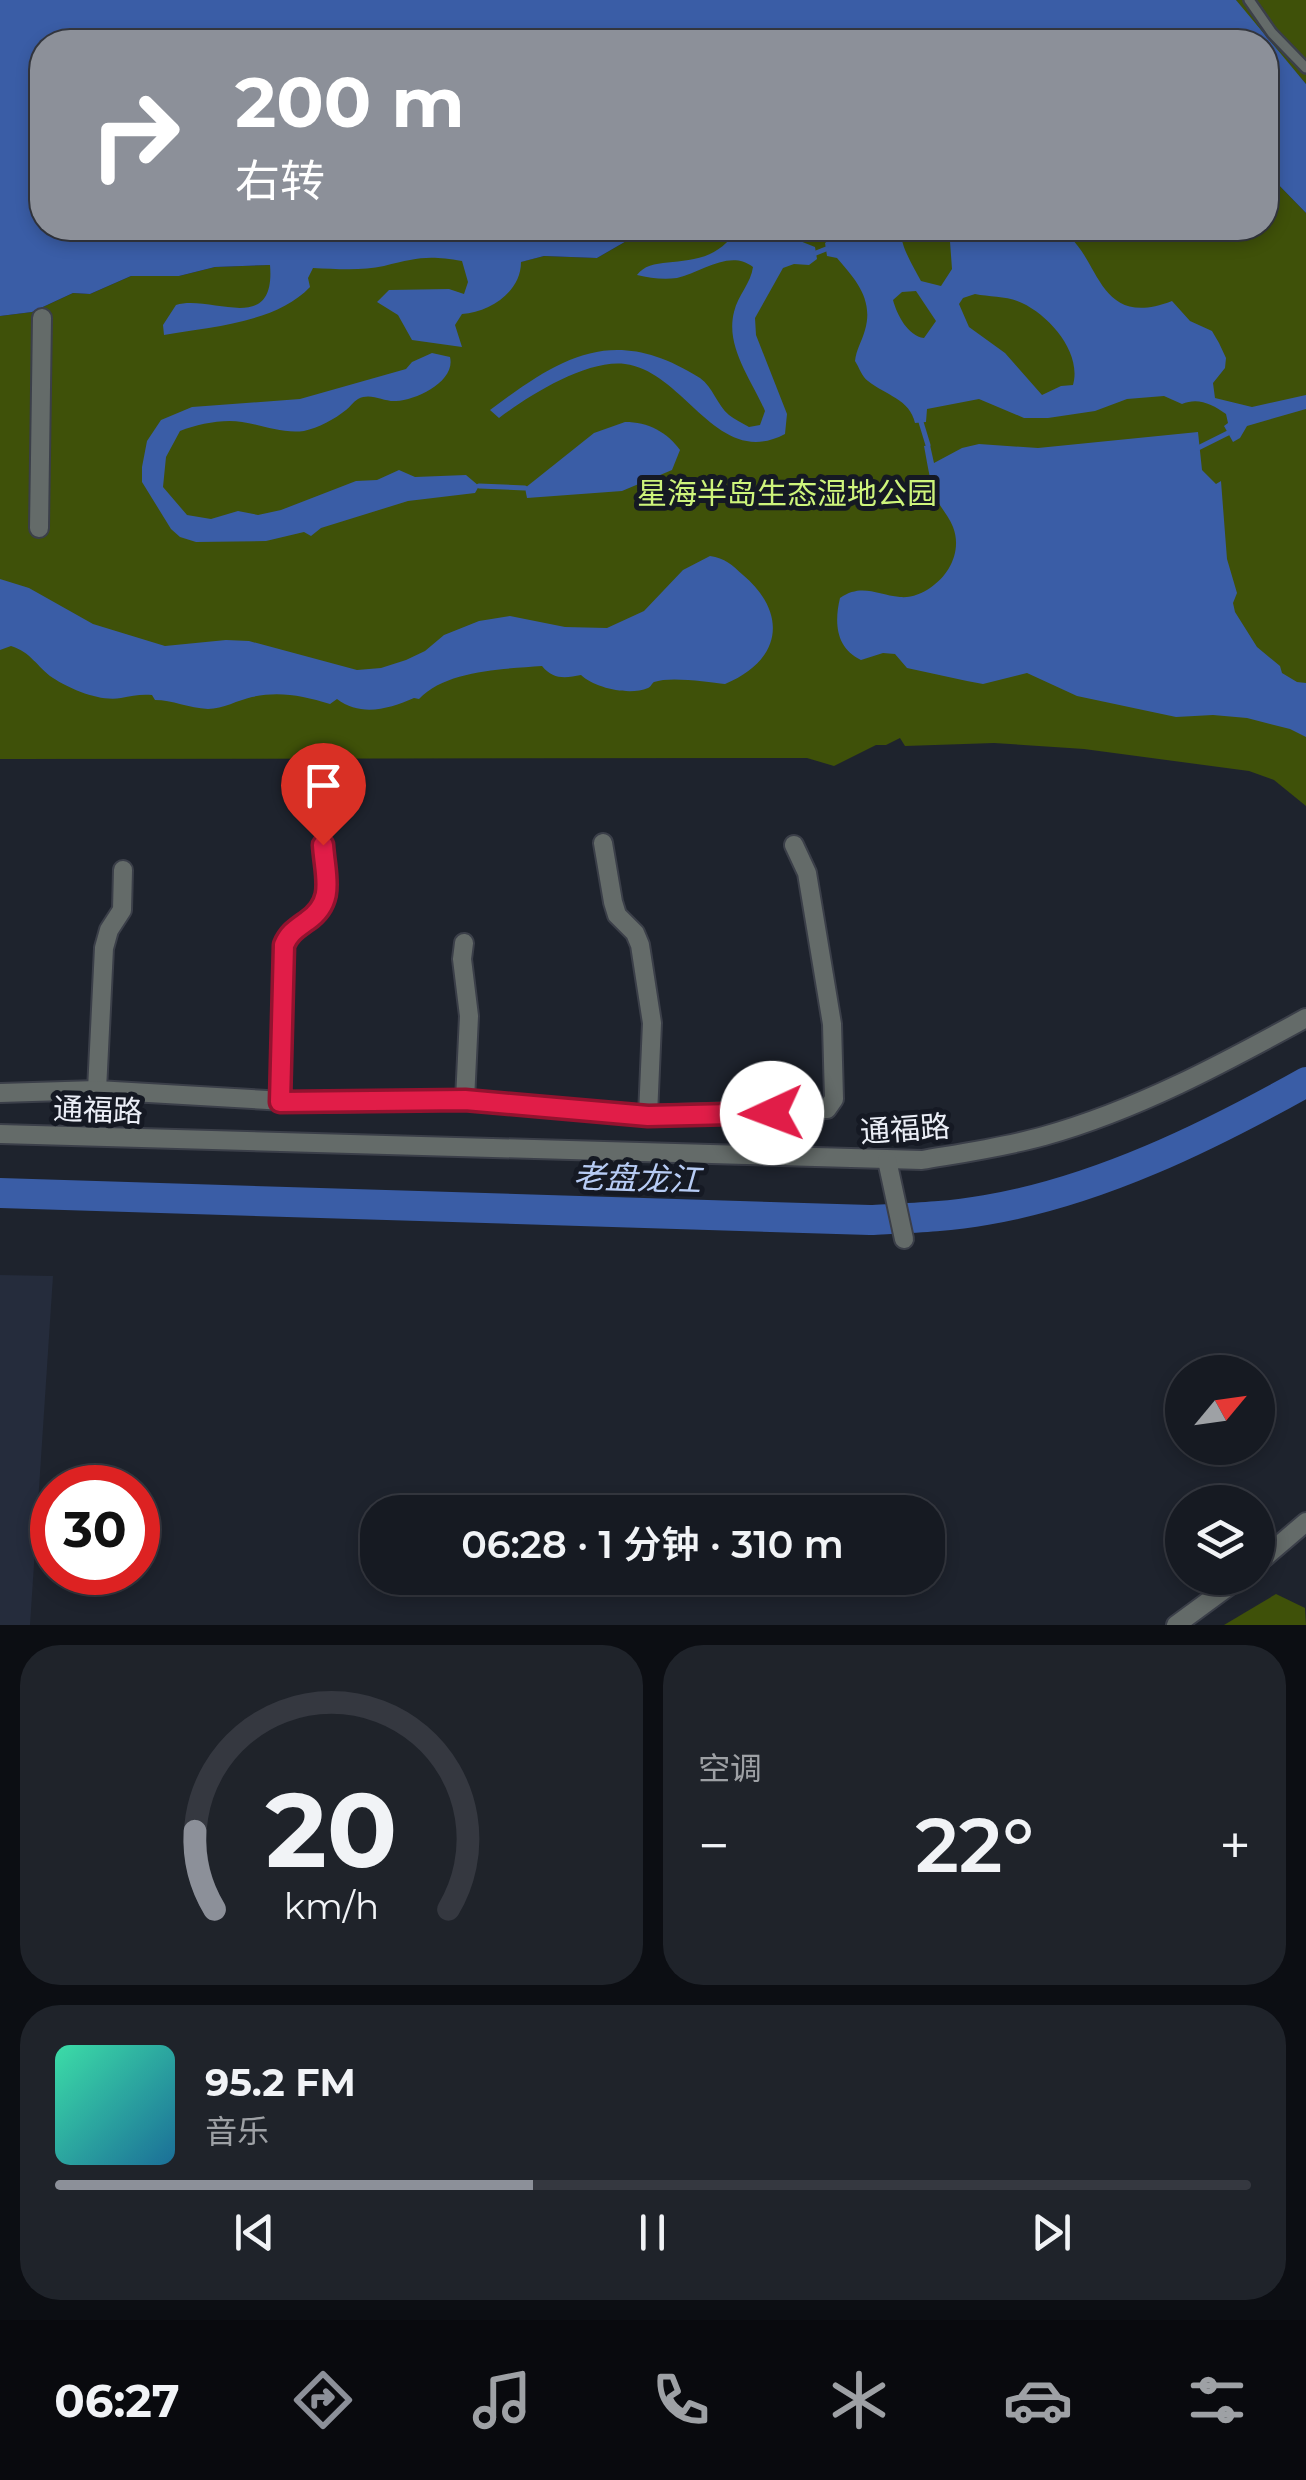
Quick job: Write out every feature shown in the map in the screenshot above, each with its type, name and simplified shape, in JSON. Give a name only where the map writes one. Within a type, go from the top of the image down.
[{"type":"street","points":[[40,528],[42,318]]},
{"type":"street","points":[[604,843],[612,902],[640,945],[652,1023],[648,1116]]},
{"type":"street","points":[[280,1102],[284,945],[289,934],[320,912],[327,899],[323,845]]},
{"type":"street","points":[[0,1092],[97,1090],[280,1102],[465,1100],[648,1116],[827,1109],[834,1099],[832,1024],[807,873],[794,845]]},
{"type":"street","points":[[97,1090],[104,948],[108,930],[122,910],[123,870]]},
{"type":"street","points":[[464,943],[463,984],[469,1016],[465,1100]]},
{"type":"street","name":"通福路","points":[[0,1134],[922,1160],[1043,1136],[1108,1114],[1172,1088],[1306,1018]]},
{"type":"street","points":[[887,1160],[904,1239]]},
{"type":"street","points":[[1275,1549],[1306,1522]]},
{"type":"street","points":[[1176,1625],[1217,1595]]},
{"type":"lane","points":[[1249,0],[1270,30]]},
{"type":"lane","points":[[1278,39],[1306,68]]},
{"type":"shaded area","points":[[0,1275],[53,1276],[41,1465],[30,1465],[30,1625],[0,1625]]},
{"type":"green space","points":[[1236,0],[1306,0],[1306,84],[1278,51],[1278,30],[1260,30]]},
{"type":"green space","name":"星海半岛生态湿地公园","points":[[1278,184],[1306,213],[1306,806],[1274,780],[1249,771],[1084,749],[994,743],[905,746],[900,738],[834,766],[807,758],[0,759],[0,316],[32,312],[73,293],[90,294],[131,276],[179,276],[215,267],[354,269],[427,256],[520,262],[544,256],[597,258],[628,240],[1278,240]]},
{"type":"green space","points":[[1275,1595],[1305,1608],[1306,1625],[1224,1625]]},
{"type":"water","points":[[0,0],[1236,0],[1261,30],[30,30],[30,240],[628,240],[597,258],[544,256],[521,262],[510,291],[493,305],[462,314],[455,325],[462,347],[412,340],[398,315],[377,302],[389,290],[449,289],[464,294],[468,282],[462,261],[440,258],[367,269],[313,268],[308,278],[310,287],[279,309],[242,322],[164,335],[163,325],[176,305],[238,308],[263,300],[269,287],[270,265],[215,267],[179,276],[131,276],[90,294],[73,293],[32,312],[0,316]]},
{"type":"water","points":[[1278,50],[1306,84],[1306,213],[1278,184]]},
{"type":"water","points":[[798,240],[815,247],[817,259],[809,265],[783,268],[755,318],[756,335],[787,414],[785,434],[761,442],[740,439],[702,416],[666,383],[625,364],[576,373],[499,418],[490,410],[566,361],[615,350],[642,352],[670,362],[700,378],[731,416],[749,427],[760,425],[765,411],[736,351],[732,325],[753,267],[735,260],[677,278],[637,275],[656,264],[712,253],[726,243]]},
{"type":"water","points":[[829,240],[902,240],[921,281],[941,286],[952,269],[950,240],[1072,240],[1110,295],[1125,305],[1145,308],[1172,301],[1190,321],[1212,331],[1226,358],[1225,368],[1213,383],[1215,398],[1252,407],[1306,395],[1306,409],[1247,426],[1233,442],[1224,426],[1228,423],[1226,414],[1221,410],[1194,401],[1182,404],[1164,396],[1127,399],[1095,411],[1048,418],[1024,418],[979,399],[927,409],[926,422],[915,423],[908,408],[866,379],[855,361],[867,319],[865,299],[837,258],[827,256],[825,243]],"holes":[[[916,291],[936,321],[924,338],[918,336],[900,318],[893,300],[902,292]],[[975,294],[1005,298],[1033,309],[1053,326],[1073,361],[1073,385],[1042,395],[1005,353],[969,327],[959,304]]]},
{"type":"water","points":[[432,353],[450,357],[447,374],[433,388],[396,401],[363,397],[337,417],[309,430],[288,431],[227,421],[180,431],[166,457],[163,487],[187,515],[211,519],[238,511],[258,515],[281,510],[356,481],[377,480],[399,470],[415,477],[466,475],[479,486],[475,493],[408,501],[321,528],[311,536],[304,532],[266,541],[196,542],[171,529],[142,482],[147,441],[161,420],[192,407],[300,399],[406,369]]},
{"type":"water","points":[[625,422],[649,426],[675,444],[680,450],[672,470],[622,491],[527,498],[525,488],[594,433]]},
{"type":"water","points":[[1198,432],[1202,470],[1216,484],[1221,481],[1227,559],[1237,593],[1235,612],[1257,647],[1280,666],[1282,673],[1306,683],[1306,737],[1247,718],[1176,717],[1077,696],[1027,673],[983,684],[907,668],[895,654],[883,653],[861,660],[846,649],[837,625],[840,598],[855,591],[900,597],[916,595],[937,583],[952,561],[955,536],[934,492],[924,446],[930,445],[934,463],[979,444],[1038,448]]},
{"type":"water","points":[[710,556],[728,562],[758,590],[772,621],[772,636],[758,663],[725,684],[669,679],[640,690],[622,691],[595,684],[581,675],[555,676],[542,666],[460,677],[430,689],[419,699],[375,709],[356,708],[337,699],[330,704],[272,694],[208,709],[155,700],[152,695],[113,699],[95,696],[53,678],[18,649],[11,646],[0,650],[0,579],[29,588],[93,624],[165,646],[249,641],[357,670],[406,660],[444,635],[479,621],[510,616],[565,627],[607,628],[644,611],[683,570]]},
{"type":"waterway","points":[[816,253],[826,249]]},
{"type":"waterway","points":[[921,422],[928,445]]},
{"type":"waterway","points":[[1198,448],[1228,433]]},
{"type":"waterway","points":[[479,486],[525,488]]},
{"type":"waterway","name":"老盘龙江","points":[[0,1193],[870,1220],[942,1216],[1028,1201],[1111,1176],[1191,1142],[1306,1082]]},
{"type":"route","points":[[323,845],[327,899],[320,912],[289,934],[284,945],[280,1102],[465,1100],[648,1116],[772,1113]]}]
